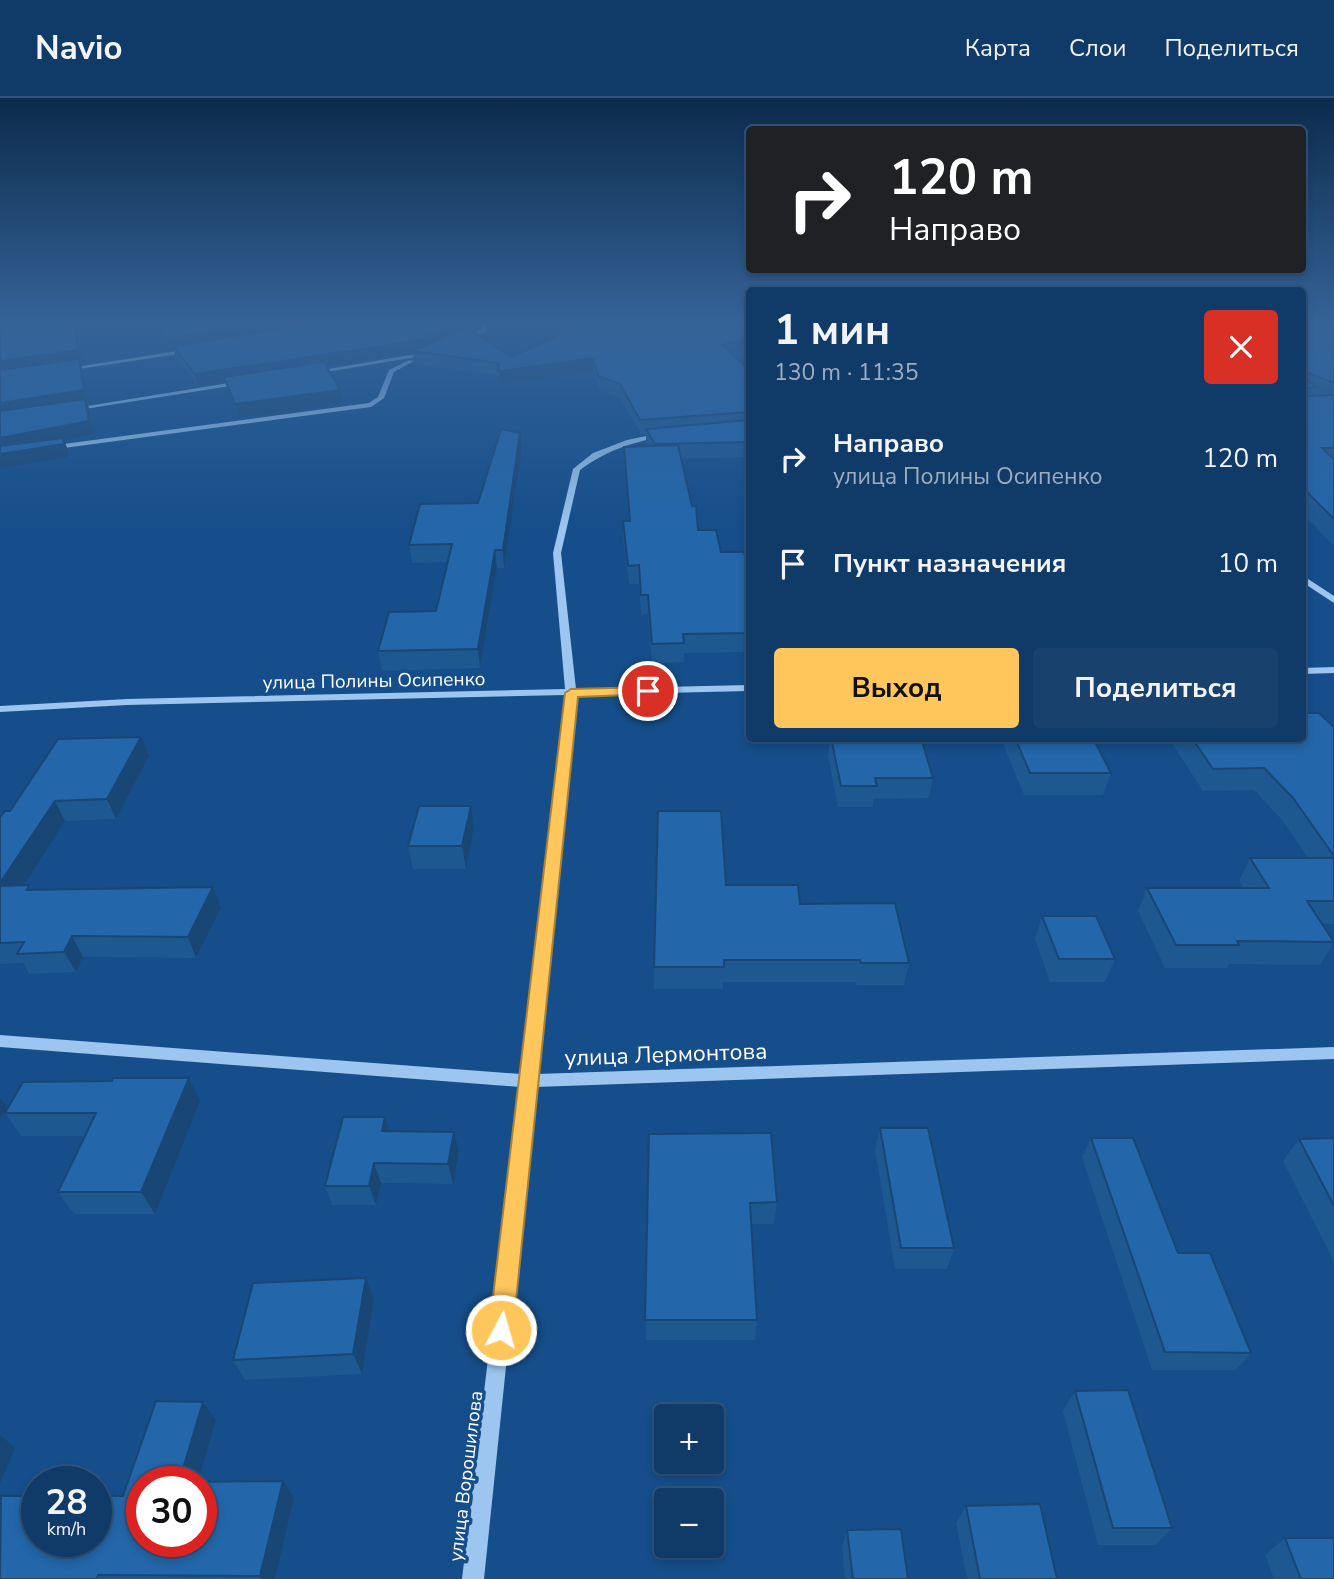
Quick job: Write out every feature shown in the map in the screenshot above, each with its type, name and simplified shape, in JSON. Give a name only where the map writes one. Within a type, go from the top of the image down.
[{"type":"street","points":[[57,412],[182,392]]},
{"type":"street","points":[[41,449],[371,405],[381,398],[383,392]]},
{"type":"street","name":"улица Ворошилова","points":[[473,1579],[571,693],[557,553],[577,469],[596,455],[629,441],[668,435]]},
{"type":"street","points":[[1306,581],[1334,600]]},
{"type":"street","points":[[1306,671],[1334,670]]},
{"type":"street","name":"улица Полины Осипенко","points":[[0,709],[127,702],[746,688]]},
{"type":"street","name":"улица Лермонтова","points":[[0,1041],[530,1081],[1334,1053]]},
{"type":"building","points":[[0,392],[70,392],[0,403]]},
{"type":"building","points":[[230,392],[324,392],[235,404]]},
{"type":"building","points":[[625,392],[746,392],[746,412],[640,420]]},
{"type":"building","points":[[1334,395],[1334,448],[1322,448],[1334,459],[1334,519],[1306,491],[1306,396]]},
{"type":"building","points":[[85,399],[89,421],[0,438],[0,411]]},
{"type":"building","points":[[746,420],[746,442],[655,444],[646,429]]},
{"type":"building","points":[[501,429],[520,433],[503,550],[495,550],[478,649],[378,651],[389,612],[436,611],[452,544],[409,545],[420,504],[478,503]]},
{"type":"building","points":[[63,438],[64,444],[0,454],[0,446]]},
{"type":"building","points":[[678,445],[692,506],[696,506],[698,530],[716,530],[721,552],[744,552],[746,633],[683,634],[684,643],[652,644],[648,595],[641,595],[639,565],[628,566],[623,521],[630,521],[624,447]]},
{"type":"building","points":[[1306,713],[1319,713],[1334,727],[1334,856],[1293,798],[1264,768],[1213,769],[1195,742],[1306,742]]},
{"type":"building","points":[[141,737],[107,799],[55,801],[0,883],[0,817],[5,811],[10,811],[58,739]]},
{"type":"building","points":[[832,742],[922,742],[933,778],[875,778],[877,786],[841,786]]},
{"type":"building","points":[[1017,742],[1095,742],[1111,773],[1030,773]]},
{"type":"building","points":[[419,806],[471,806],[462,846],[408,846]]},
{"type":"building","points":[[658,811],[721,811],[726,885],[798,885],[800,904],[895,903],[909,963],[861,963],[860,960],[724,960],[724,967],[654,967]]},
{"type":"building","points":[[1250,858],[1334,858],[1334,901],[1307,901],[1334,942],[1237,941],[1239,945],[1176,945],[1147,888],[1269,888]]},
{"type":"building","points":[[29,885],[27,890],[213,887],[188,937],[72,936],[64,952],[17,954],[24,942],[0,943],[0,886]]},
{"type":"building","points":[[1042,916],[1096,916],[1115,959],[1059,959]]},
{"type":"building","points":[[113,1078],[189,1078],[141,1192],[58,1192],[96,1113],[5,1113],[23,1082],[112,1081]]},
{"type":"building","points":[[343,1117],[385,1117],[382,1131],[454,1132],[448,1164],[374,1163],[369,1186],[325,1186]]},
{"type":"building","points":[[880,1128],[928,1128],[954,1248],[901,1248]]},
{"type":"building","points":[[771,1133],[777,1202],[750,1203],[757,1320],[645,1320],[649,1134]]},
{"type":"building","points":[[1091,1138],[1133,1138],[1178,1253],[1210,1253],[1251,1353],[1165,1352]]},
{"type":"building","points":[[1334,1138],[1334,1206],[1299,1139]]},
{"type":"building","points":[[366,1278],[353,1354],[233,1360],[253,1283]]},
{"type":"building","points":[[1128,1390],[1172,1528],[1113,1528],[1075,1391]]},
{"type":"building","points":[[156,1401],[203,1402],[184,1466],[133,1466]]},
{"type":"building","points":[[283,1481],[260,1576],[98,1575],[97,1579],[0,1579],[1,1496],[21,1496],[21,1557],[112,1557],[112,1496],[123,1496],[126,1487],[126,1557],[217,1557],[217,1482]]},
{"type":"building","points":[[1040,1504],[1057,1579],[980,1579],[966,1506]]},
{"type":"building","points":[[901,1529],[908,1579],[853,1579],[847,1530]]},
{"type":"building","points":[[1285,1538],[1334,1538],[1334,1579],[1301,1579]]},
{"type":"route","points":[[501,1330],[571,693],[648,691]]}]
